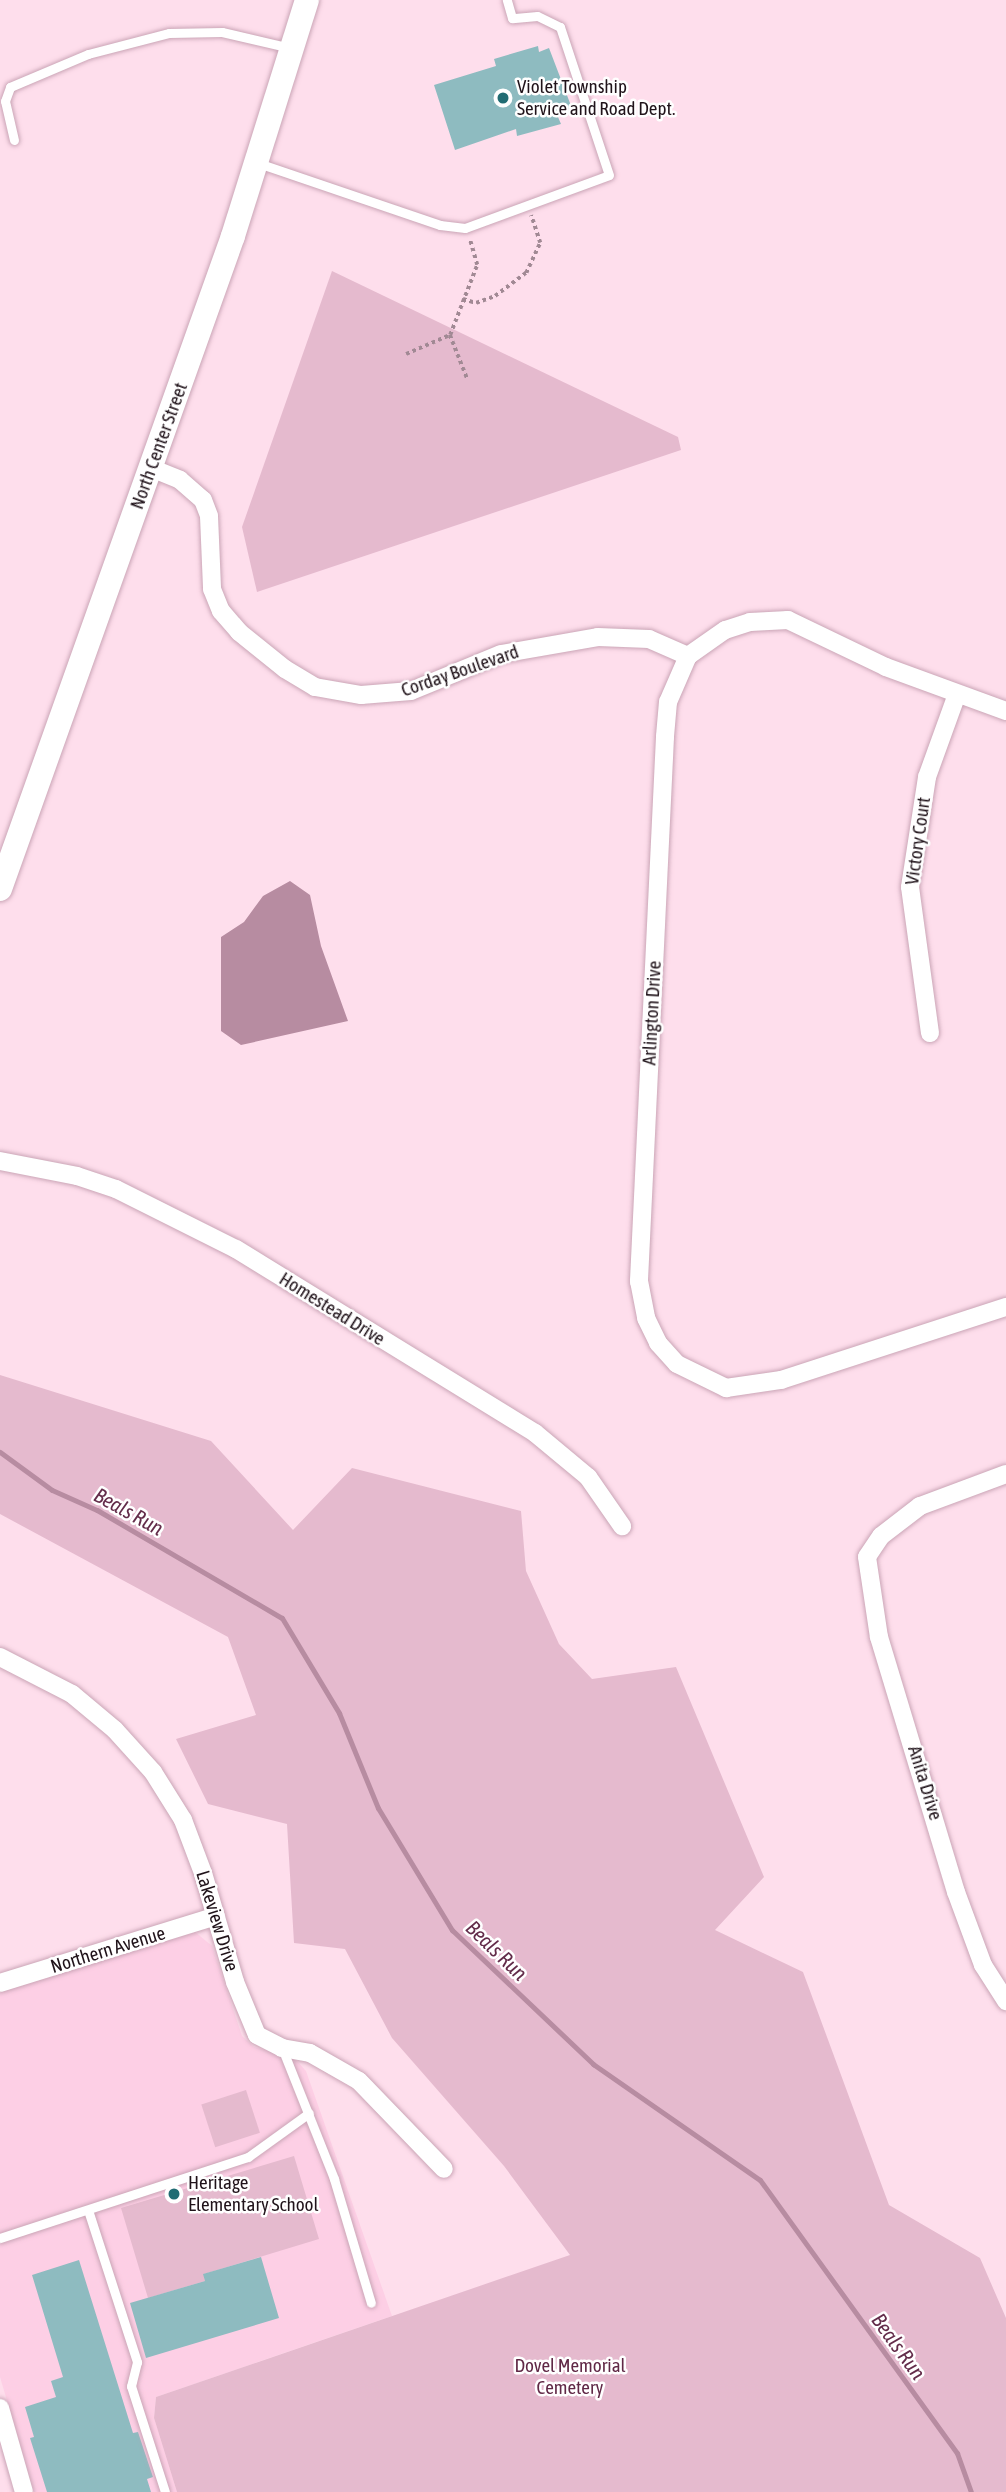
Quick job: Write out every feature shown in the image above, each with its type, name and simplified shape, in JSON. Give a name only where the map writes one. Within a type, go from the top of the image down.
[{"type":"main road","name":"North Center Street","points":[[0,888],[257,163],[307,0]]},
{"type":"street","name":"Corday Boulevard","points":[[151,468],[180,480],[203,500],[209,516],[212,589],[221,611],[239,632],[285,670],[316,687],[361,695],[411,691],[501,654],[598,637],[649,639],[688,656]]},
{"type":"street","points":[[688,656],[725,630],[750,622],[788,620],[886,667],[1006,711]]},
{"type":"street","name":"Arlington Drive","points":[[688,656],[668,702],[664,737],[639,1282],[650,1326],[677,1364],[726,1388],[781,1380],[1006,1307]]},
{"type":"street","name":"Victory Court","points":[[930,1033],[910,887],[927,777],[957,694]]},
{"type":"street","name":"Homestead Drive","points":[[0,1161],[77,1176],[116,1189],[236,1249],[535,1433],[588,1477],[622,1526]]},
{"type":"street","name":"Anita Drive","points":[[1006,1474],[920,1506],[881,1536],[867,1557],[879,1637],[956,1892],[983,1965],[1006,2001]]},
{"type":"street","name":"Lakeview Drive","points":[[0,1657],[72,1694],[115,1730],[153,1772],[183,1820],[235,1982],[257,2035],[282,2048],[310,2053],[359,2081],[401,2119],[444,2169]]},
{"type":"street","name":"Northern Avenue","points":[[0,1983],[216,1916]]},
{"type":"street","points":[[0,2408],[24,2492]]},
{"type":"lane","points":[[257,163],[440,225],[465,228],[609,175],[560,27],[537,16],[512,18],[507,0]]},
{"type":"lane","points":[[14,140],[5,101],[10,87],[88,54],[182,33],[222,32],[293,48]]},
{"type":"lane","points":[[282,2048],[309,2113],[371,2303]]},
{"type":"lane","points":[[0,2238],[248,2157],[309,2113]]},
{"type":"lane","points":[[88,2210],[137,2362],[131,2386],[165,2492]]},
{"type":"path","points":[[463,299],[476,303],[495,296],[526,273],[540,243],[528,206]]},
{"type":"path","points":[[465,228],[477,265],[450,335],[467,378]]},
{"type":"path","points":[[406,354],[450,335]]},
{"type":"shaded area","points":[[290,881],[310,895],[321,946],[348,1021],[241,1045],[221,1031],[221,937],[244,922],[263,896]]},
{"type":"shaded area","name":"Heritage Elementary School","points":[[194,1931],[212,1946],[242,2036],[254,2047],[294,2058],[306,2071],[392,2316],[156,2397],[154,2418],[177,2492],[34,2492],[0,2377],[0,1990]]},
{"type":"green space","points":[[332,271],[678,437],[681,450],[257,592],[242,527]]},
{"type":"green space","name":"Dovel Memorial Cemetery","points":[[0,1375],[211,1441],[293,1530],[352,1468],[521,1511],[526,1571],[559,1644],[592,1679],[676,1667],[764,1877],[715,1930],[803,1972],[889,2205],[980,2258],[1006,2318],[1006,2492],[177,2492],[154,2418],[156,2397],[570,2255],[504,2166],[392,2038],[345,1949],[294,1943],[287,1824],[208,1804],[176,1739],[256,1715],[228,1637],[0,1514]]},
{"type":"green space","points":[[246,2090],[260,2133],[215,2147],[201,2105]]},
{"type":"green space","points":[[294,2156],[319,2239],[204,2274],[205,2281],[148,2298],[121,2208]]},
{"type":"building","name":"Violet Township Service and Road Dept.","points":[[538,46],[539,52],[549,48],[573,111],[558,117],[561,124],[517,136],[516,129],[455,150],[434,85],[496,66],[494,59]]},
{"type":"building","points":[[261,2257],[279,2318],[146,2358],[130,2303],[205,2281],[203,2274]]},
{"type":"building","points":[[79,2260],[133,2433],[138,2432],[153,2477],[147,2479],[151,2492],[47,2492],[30,2438],[34,2437],[25,2407],[56,2397],[51,2381],[63,2377],[32,2275]]},
{"type":"waterway","name":"Beals Run","points":[[0,1452],[52,1490],[97,1510],[282,1618],[339,1713],[378,1808],[452,1930],[593,2064],[760,2180],[957,2453],[971,2492]]},
{"type":"place","name":"Violet Township Service and Road Dept.","points":[[503,98]]},
{"type":"place","name":"Heritage Elementary School","points":[[174,2194]]}]
